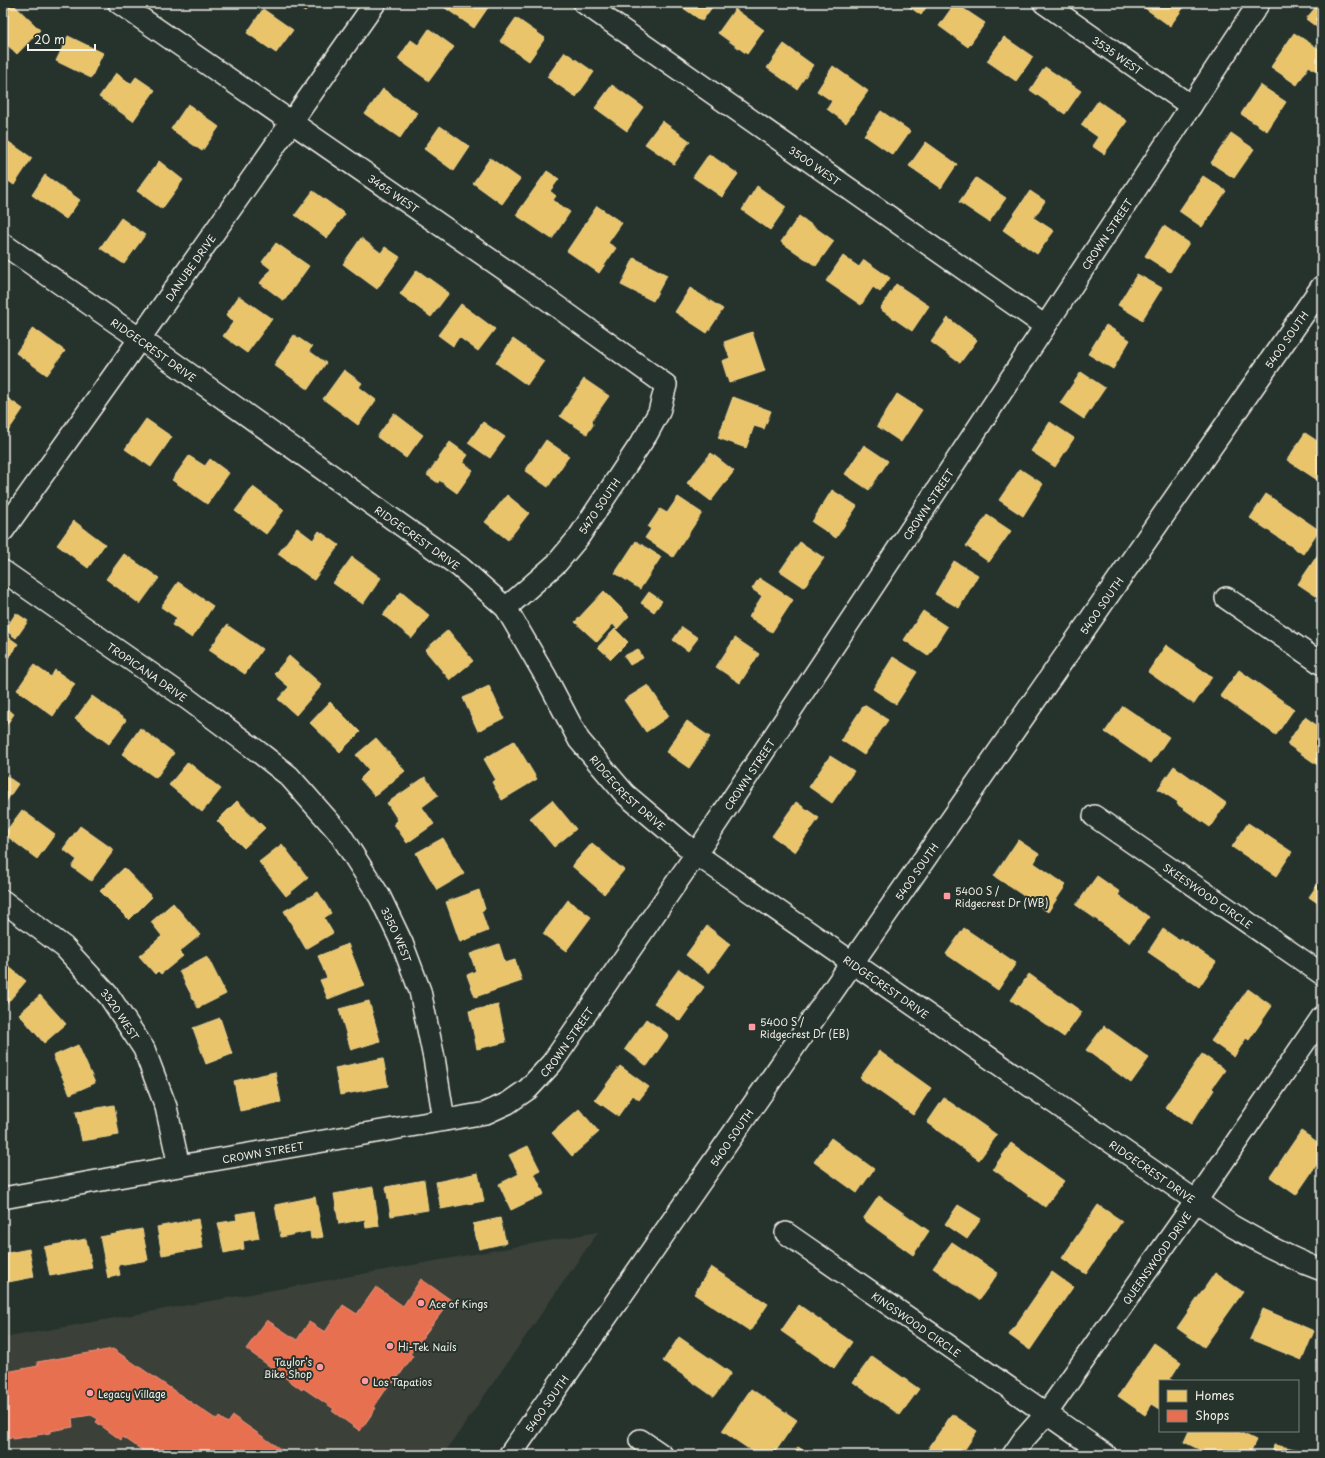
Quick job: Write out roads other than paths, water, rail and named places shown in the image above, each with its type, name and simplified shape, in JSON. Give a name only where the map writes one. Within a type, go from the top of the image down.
[{"type":"main road","name":"5400 SOUTH","points":[[510,1455],[1322,287]]},
{"type":"street","name":"3465 WEST","points":[[119,3],[530,287],[666,385]]},
{"type":"street","name":"DANUBE DRIVE","points":[[3,531],[140,339],[375,3]]},
{"type":"street","name":"3500 WEST","points":[[584,3],[1045,326]]},
{"type":"street","name":"3535 WEST","points":[[1044,3],[1191,106]]},
{"type":"street","name":"CROWN STREET","points":[[3,1198],[486,1113],[508,1103],[528,1089],[552,1063],[696,854],[1259,3]]},
{"type":"street","name":"RIDGECREST DRIVE","points":[[3,244],[140,339],[460,567],[506,608],[546,677],[579,740],[625,794],[696,854],[1232,1226],[1267,1247],[1322,1270]]},
{"type":"street","name":"5470 SOUTH","points":[[506,608],[557,563],[578,538],[647,434],[659,412],[666,385]]},
{"type":"street","name":"TROPICANA DRIVE","points":[[3,572],[189,700],[260,752],[289,776]]},
{"type":"street","points":[[1226,598],[1322,664]]},
{"type":"street","name":"3350 WEST","points":[[289,776],[340,834],[380,897],[402,943],[420,991],[434,1058],[444,1120]]},
{"type":"street","name":"SKEESWOOD CIRCLE","points":[[1094,816],[1322,974]]},
{"type":"street","name":"3320 WEST","points":[[3,900],[64,947],[109,996],[144,1049],[166,1107],[179,1166]]},
{"type":"street","name":"QUEENSWOOD DRIVE","points":[[1013,1455],[1024,1439],[1046,1414],[1196,1201],[1322,1017]]},
{"type":"street","name":"KINGSWOOD CIRCLE","points":[[786,1234],[1106,1455]]},
{"type":"street","points":[[640,1440],[662,1455]]},
{"type":"place","name":"5400 S / Ridgecrest Dr (WB)","points":[[947,896]]},
{"type":"place","name":"5400 S / Ridgecrest Dr (EB)","points":[[752,1027]]},
{"type":"place","name":"Ace of Kings","points":[[421,1303]]},
{"type":"place","name":"Hi-Tek Nails","points":[[390,1346]]},
{"type":"place","name":"Taylor's Bike Shop","points":[[320,1367]]},
{"type":"place","name":"Los Tapatios","points":[[365,1381]]},
{"type":"place","name":"Legacy Village","points":[[90,1393]]}]
